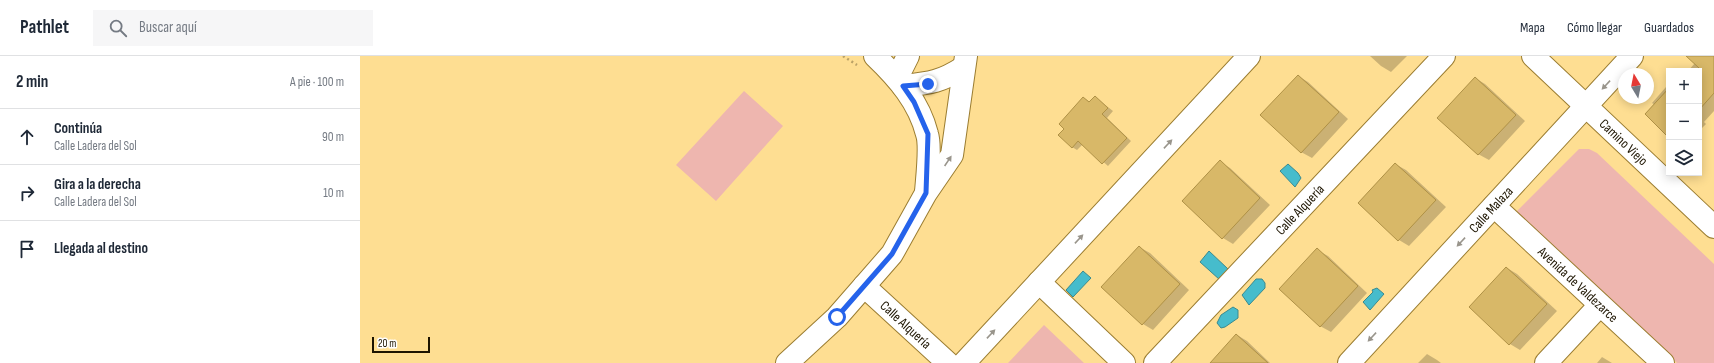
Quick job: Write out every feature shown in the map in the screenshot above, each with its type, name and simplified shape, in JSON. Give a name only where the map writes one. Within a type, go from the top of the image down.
[{"type":"street","points":[[900,82],[908,56]]},
{"type":"street","points":[[964,363],[1249,56]]},
{"type":"street","name":"Calle Alquería","points":[[1155,363],[1444,56]]},
{"type":"street","name":"Camino Viejo","points":[[1533,56],[1714,227]]},
{"type":"street","name":"Calle Malaza","points":[[1349,363],[1632,56]]},
{"type":"street","points":[[868,62],[900,82],[914,102],[928,134],[926,193]]},
{"type":"street","points":[[900,82],[928,84],[947,78],[965,62]]},
{"type":"street","points":[[787,363],[837,317],[892,254],[926,193],[952,155],[965,62]]},
{"type":"street","name":"Avenida de Valdezarce","points":[[1494,206],[1663,363]]},
{"type":"street","points":[[1039,282],[1124,363]]},
{"type":"street","name":"Calle Alquería","points":[[864,286],[948,363]]},
{"type":"street","points":[[1546,363],[1600,305]]},
{"type":"path","points":[[843,56],[868,62]]},
{"type":"shaded area","points":[[744,91],[783,126],[716,201],[676,165]]},
{"type":"shaded area","points":[[1579,149],[1589,149],[1597,153],[1714,264],[1714,363],[1677,363],[1515,213]]},
{"type":"shaded area","points":[[1044,325],[1084,363],[1008,363]]},
{"type":"water","points":[[1288,164],[1298,173],[1301,178],[1295,187],[1280,171]]},
{"type":"water","points":[[1209,251],[1228,269],[1220,280],[1200,262]]},
{"type":"water","points":[[1083,271],[1091,278],[1073,297],[1066,290]]},
{"type":"water","points":[[1256,279],[1262,279],[1265,283],[1265,288],[1249,305],[1242,295]]},
{"type":"water","points":[[1377,288],[1384,294],[1370,310],[1363,302],[1373,292],[1372,290]]},
{"type":"water","points":[[1233,307],[1238,310],[1238,318],[1221,328],[1217,323],[1221,315]]},
{"type":"building","points":[[1686,56],[1714,56],[1714,93],[1702,107],[1702,68],[1699,68]]},
{"type":"building","points":[[1298,75],[1339,112],[1301,153],[1260,115]]},
{"type":"building","points":[[1475,77],[1516,115],[1478,155],[1437,118]]},
{"type":"building","points":[[1666,91],[1666,135],[1645,114]]},
{"type":"building","points":[[1095,96],[1108,108],[1102,114],[1127,138],[1102,164],[1078,141],[1072,148],[1058,135],[1064,129],[1059,124],[1083,97],[1089,102]]},
{"type":"building","points":[[1220,160],[1260,198],[1222,239],[1182,201]]},
{"type":"building","points":[[1395,163],[1436,200],[1398,241],[1358,203]]},
{"type":"building","points":[[1139,246],[1180,284],[1142,325],[1101,287]]},
{"type":"building","points":[[1317,248],[1358,286],[1320,327],[1279,289]]},
{"type":"building","points":[[1506,267],[1547,304],[1509,345],[1469,307]]},
{"type":"building","points":[[1236,334],[1268,363],[1210,363]]},
{"type":"route","points":[[837,317],[892,254],[926,193],[928,134],[914,102],[903,86],[928,84]]}]
